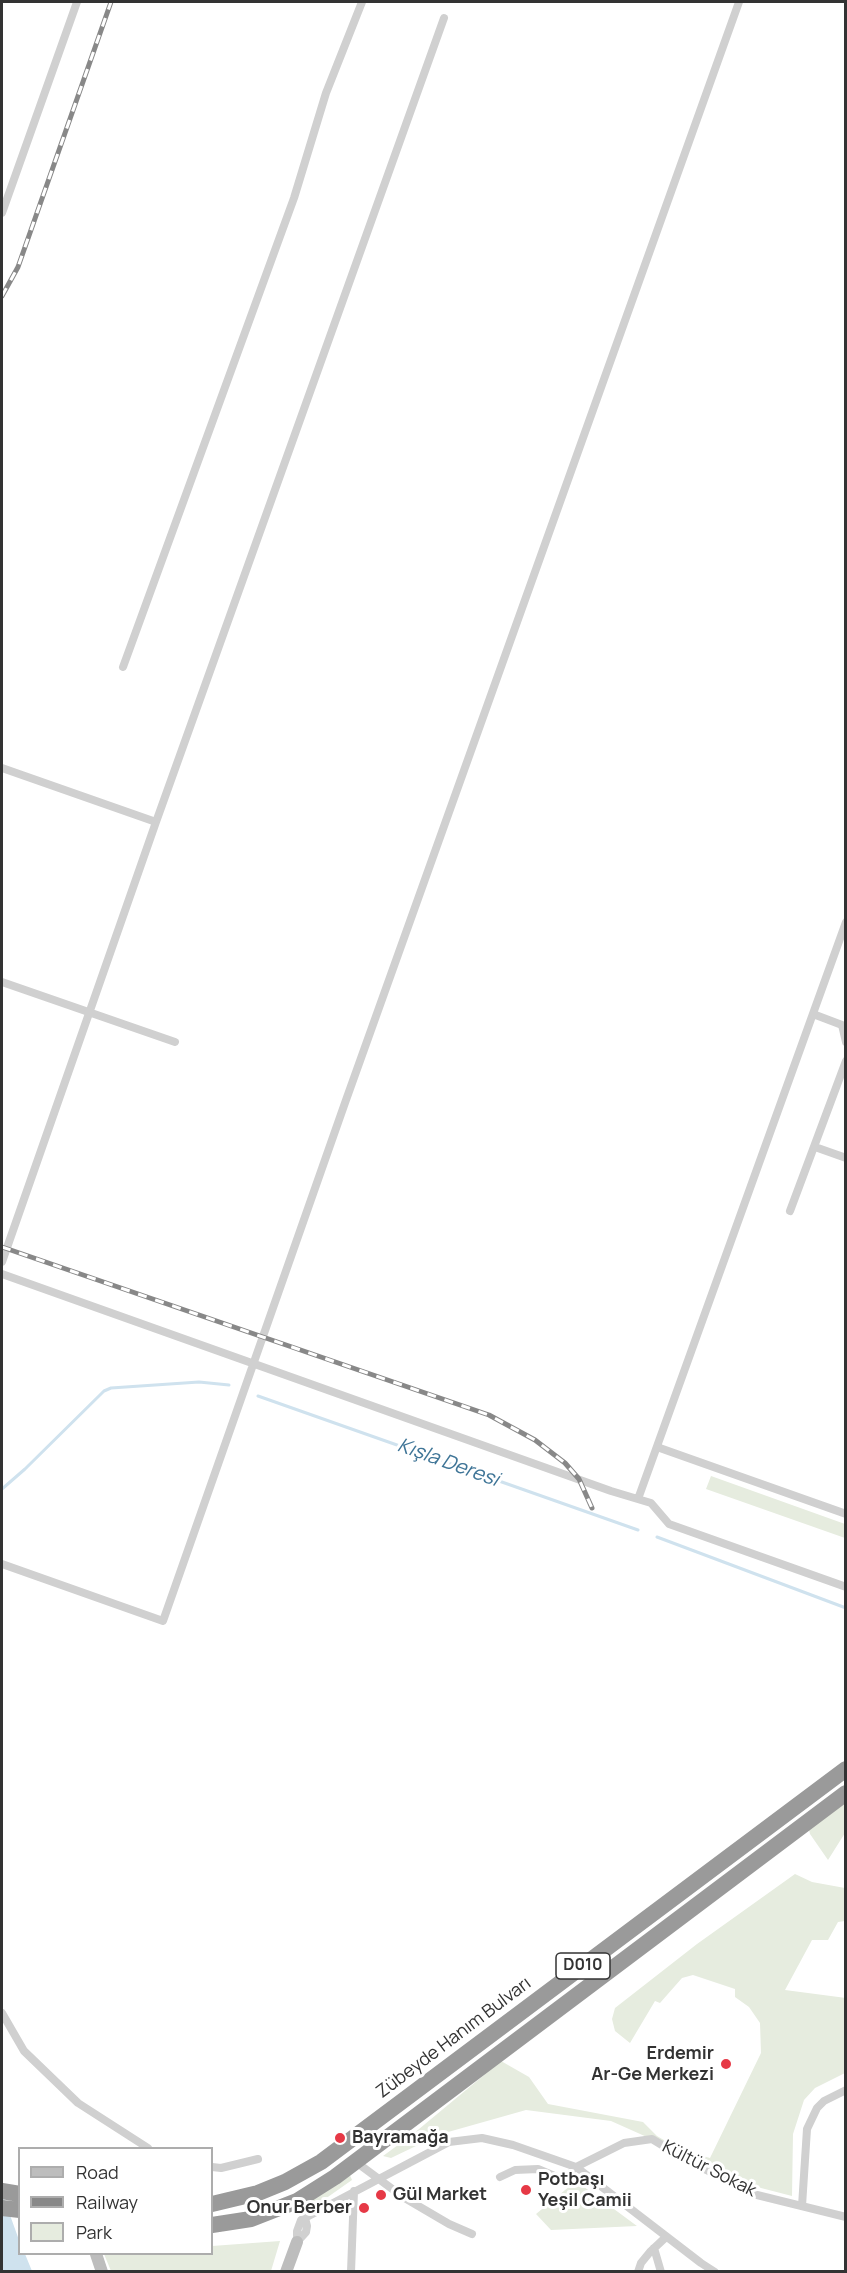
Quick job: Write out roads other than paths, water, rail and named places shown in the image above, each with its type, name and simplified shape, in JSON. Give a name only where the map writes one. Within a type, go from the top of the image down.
[{"type":"highway","name":"Zübeyde Hanım Bulvarı","points":[[213,2204],[258,2193],[285,2182],[321,2162],[846,1769]]},
{"type":"highway","name":"D010","points":[[213,2225],[251,2219],[308,2195],[356,2162],[846,1793]]},
{"type":"highway","points":[[285,2182],[291,2204]]},
{"type":"highway","points":[[2,2191],[18,2194]]},
{"type":"highway","points":[[2,2208],[18,2210]]},
{"type":"street","points":[[2,213],[76,2]]},
{"type":"street","points":[[123,667],[294,198],[326,93],[362,2]]},
{"type":"street","points":[[2,1564],[163,1621],[739,2]]},
{"type":"street","points":[[2,1262],[156,822],[444,18]]},
{"type":"street","points":[[2,768],[156,822]]},
{"type":"street","points":[[638,1499],[846,922]]},
{"type":"street","points":[[2,982],[175,1042]]},
{"type":"street","points":[[813,1014],[844,1025],[846,1042]]},
{"type":"street","points":[[790,1211],[846,1061]]},
{"type":"street","points":[[815,1147],[846,1158]]},
{"type":"street","points":[[2,1274],[651,1503],[669,1524],[846,1587]]},
{"type":"street","points":[[657,1447],[846,1514]]},
{"type":"street","points":[[2,2013],[24,2051],[78,2103],[146,2147]]},
{"type":"street","points":[[802,2206],[807,2129],[817,2108],[824,2101],[846,2090]]},
{"type":"street","points":[[303,2219],[449,2142],[482,2138],[513,2145],[576,2167],[666,2237],[715,2271]]},
{"type":"street","name":"Kültür Sokak","points":[[500,2177],[515,2170],[538,2169],[564,2180],[576,2167],[624,2143],[652,2139],[688,2161],[757,2195],[846,2217]]},
{"type":"street","points":[[213,2167],[221,2168],[258,2159]]},
{"type":"street","points":[[356,2162],[379,2180],[449,2224],[472,2234]]},
{"type":"street","points":[[351,2271],[354,2191]]},
{"type":"street","points":[[286,2271],[297,2242],[306,2232],[307,2226],[291,2204]]},
{"type":"street","points":[[638,2271],[641,2263],[666,2237]]},
{"type":"street","points":[[654,2248],[661,2271]]},
{"type":"street","points":[[97,2255],[102,2271]]},
{"type":"water","points":[[2,2193],[18,2237],[18,2255],[25,2255],[32,2271],[2,2271]]},
{"type":"waterway","name":"Kışla Deresi","points":[[2,1489],[104,1391],[111,1388],[199,1382],[229,1385]]},
{"type":"waterway","name":"Kışla Deresi","points":[[258,1396],[638,1530]]},
{"type":"waterway","name":"Kışla Deresi","points":[[657,1537],[846,1608]]},
{"type":"railway","points":[[2,296],[18,267],[111,2]]},
{"type":"railway","points":[[2,1247],[489,1415],[535,1440],[565,1463],[579,1479],[592,1508]]},
{"type":"place","name":"Erdemir Ar-Ge Merkezi","points":[[726,2064]]},
{"type":"place","name":"Bayramağa","points":[[340,2138]]},
{"type":"place","name":"Potbaşı Yeşil Camii","points":[[526,2190]]},
{"type":"place","name":"Gül Market","points":[[381,2195]]},
{"type":"place","name":"Onur Berber","points":[[364,2208]]}]
